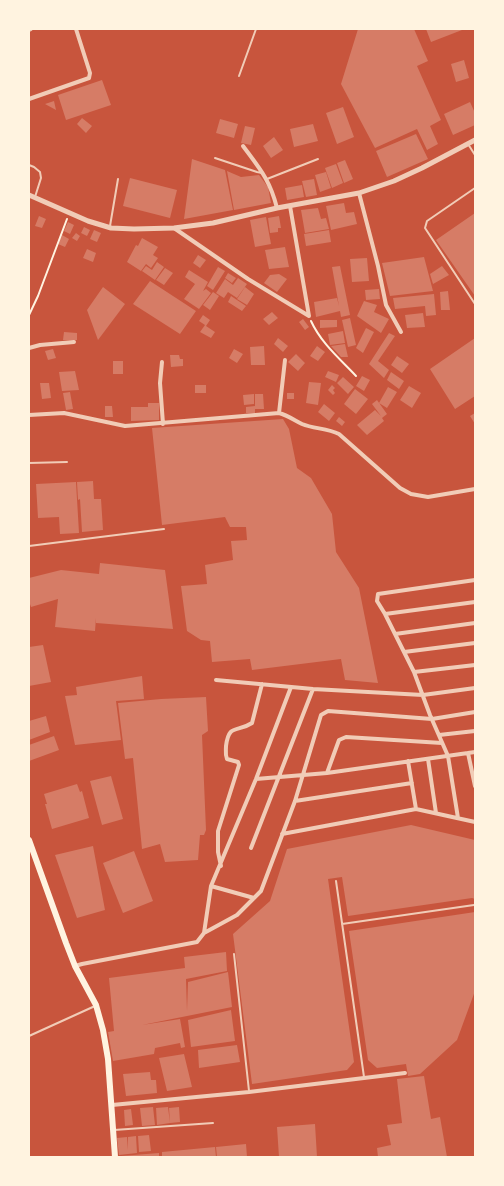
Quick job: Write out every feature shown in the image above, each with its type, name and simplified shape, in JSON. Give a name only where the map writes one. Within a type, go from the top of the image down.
[{"type":"main road","points":[[29,840],[75,966],[96,1005],[106,1044],[115,1157]]},
{"type":"street","points":[[29,99],[89,78],[90,73],[76,29]]},
{"type":"street","points":[[29,195],[69,214],[110,228],[134,230],[174,228],[213,223],[277,208],[359,193],[394,181],[475,140]]},
{"type":"street","points":[[243,146],[267,179],[274,195],[277,208]]},
{"type":"street","points":[[359,193],[378,266],[386,305],[401,332]]},
{"type":"street","points":[[290,206],[309,316]]},
{"type":"street","points":[[174,228],[248,279],[309,316]]},
{"type":"street","points":[[29,348],[40,345],[74,342]]},
{"type":"street","points":[[279,413],[285,360]]},
{"type":"street","points":[[162,362],[160,383],[163,424]]},
{"type":"street","points":[[29,415],[64,413],[125,426],[163,424],[279,413],[287,415],[302,423],[339,434],[400,488],[412,494],[428,496],[475,488]]},
{"type":"street","points":[[458,818],[448,756],[414,672],[377,601],[378,594],[475,580]]},
{"type":"street","points":[[385,614],[475,602]]},
{"type":"street","points":[[395,634],[475,623]]},
{"type":"street","points":[[404,652],[475,643]]},
{"type":"street","points":[[414,672],[475,665]]},
{"type":"street","points":[[216,680],[313,689],[423,695],[475,688]]},
{"type":"street","points":[[221,866],[218,852],[218,831],[239,765],[238,762],[225,756],[228,735],[230,732],[252,723],[262,684]]},
{"type":"street","points":[[75,966],[198,942],[204,933],[211,886],[221,866],[256,779],[291,687]]},
{"type":"street","points":[[252,848],[313,689]]},
{"type":"street","points":[[204,933],[237,915],[261,891],[295,801],[321,715],[328,711],[432,719],[475,712]]},
{"type":"street","points":[[439,735],[475,731]]},
{"type":"street","points":[[327,773],[339,740],[346,737],[442,743]]},
{"type":"street","points":[[256,779],[327,773],[475,752]]},
{"type":"street","points":[[468,753],[475,786]]},
{"type":"street","points":[[428,759],[436,813]]},
{"type":"street","points":[[408,761],[416,809]]},
{"type":"street","points":[[295,801],[412,783]]},
{"type":"street","points":[[282,834],[416,809],[475,822]]},
{"type":"street","points":[[211,886],[254,898]]},
{"type":"street","points":[[112,1105],[250,1092],[405,1073]]},
{"type":"lane","points":[[239,76],[256,29]]},
{"type":"lane","points":[[468,144],[475,155]]},
{"type":"lane","points":[[215,158],[263,173]]},
{"type":"lane","points":[[267,179],[318,159]]},
{"type":"lane","points":[[29,166],[34,167],[40,172],[41,178],[35,197]]},
{"type":"lane","points":[[110,228],[118,179]]},
{"type":"lane","points":[[475,188],[427,221],[425,225],[425,228],[475,304]]},
{"type":"lane","points":[[29,463],[67,462]]},
{"type":"lane","points":[[29,546],[164,529]]},
{"type":"lane","points":[[336,881],[364,1078]]},
{"type":"lane","points":[[342,924],[474,904]]},
{"type":"lane","points":[[234,954],[250,1092]]},
{"type":"lane","points":[[29,1036],[96,1005]]},
{"type":"lane","points":[[113,1130],[213,1123]]},
{"type":"path","points":[[29,315],[38,296],[69,214]]},
{"type":"path","points":[[309,316],[316,331],[325,344],[356,376]]},
{"type":"building","points":[[358,29],[414,29],[428,61],[417,66],[441,120],[430,126],[438,144],[427,150],[417,129],[375,148],[341,84]]},
{"type":"building","points":[[426,29],[462,29],[462,30],[431,42]]},
{"type":"building","points":[[464,60],[469,78],[456,82],[451,64]]},
{"type":"building","points":[[102,80],[111,105],[66,120],[58,95]]},
{"type":"building","points":[[54,101],[56,110],[45,104]]},
{"type":"building","points":[[470,102],[475,113],[475,125],[453,135],[444,114]]},
{"type":"building","points":[[343,107],[354,137],[337,144],[326,113]]},
{"type":"building","points":[[82,118],[92,126],[86,133],[77,124]]},
{"type":"building","points":[[220,119],[238,124],[234,138],[216,133]]},
{"type":"building","points":[[313,124],[318,141],[294,147],[290,129]]},
{"type":"building","points":[[245,126],[255,128],[251,145],[241,143]]},
{"type":"building","points":[[416,134],[428,159],[387,177],[376,151]]},
{"type":"building","points":[[274,137],[283,150],[271,158],[263,146]]},
{"type":"building","points":[[192,159],[225,170],[233,210],[184,219]]},
{"type":"building","points":[[345,160],[353,179],[344,183],[337,163]]},
{"type":"building","points":[[336,164],[343,183],[332,188],[325,168]]},
{"type":"building","points":[[227,171],[241,177],[259,175],[268,187],[271,203],[234,210]]},
{"type":"building","points":[[326,172],[331,188],[320,192],[315,175]]},
{"type":"building","points":[[130,178],[177,190],[170,218],[123,206]]},
{"type":"building","points":[[314,179],[317,195],[306,197],[302,181]]},
{"type":"building","points":[[302,185],[304,197],[287,200],[285,188]]},
{"type":"building","points":[[344,203],[346,213],[354,212],[357,224],[331,230],[326,206]]},
{"type":"building","points":[[318,208],[321,219],[326,218],[329,229],[305,233],[301,210]]},
{"type":"building","points":[[475,213],[475,296],[436,240]]},
{"type":"building","points":[[39,216],[46,219],[42,228],[35,226]]},
{"type":"building","points":[[279,216],[281,228],[278,228],[278,232],[270,233],[268,218]]},
{"type":"building","points":[[266,217],[271,244],[255,247],[250,220]]},
{"type":"building","points":[[68,222],[74,225],[70,234],[64,231]]},
{"type":"building","points":[[84,227],[90,230],[87,236],[81,233]]},
{"type":"building","points":[[94,230],[101,233],[97,242],[90,239]]},
{"type":"building","points":[[329,230],[331,242],[306,246],[304,234]]},
{"type":"building","points":[[76,233],[80,236],[77,241],[72,238]]},
{"type":"building","points":[[62,235],[69,239],[65,247],[58,244]]},
{"type":"building","points":[[142,238],[158,247],[153,255],[158,258],[151,268],[146,264],[141,271],[127,262],[136,245],[138,246]]},
{"type":"building","points":[[285,247],[289,267],[269,269],[265,250]]},
{"type":"building","points":[[87,249],[96,253],[93,262],[83,258]]},
{"type":"building","points":[[198,255],[206,260],[200,268],[193,263]]},
{"type":"building","points":[[424,257],[433,291],[390,296],[382,263]]},
{"type":"building","points":[[367,258],[369,281],[352,282],[350,259]]},
{"type":"building","points":[[157,262],[164,267],[155,280],[142,271],[146,266],[152,270]]},
{"type":"building","points":[[340,266],[350,315],[341,317],[340,311],[316,317],[314,302],[337,298],[339,306],[332,267]]},
{"type":"building","points":[[442,266],[449,275],[433,284],[430,274]]},
{"type":"building","points":[[218,267],[225,271],[213,290],[207,286]]},
{"type":"building","points":[[165,268],[173,273],[164,285],[156,280]]},
{"type":"building","points":[[189,270],[208,282],[203,291],[206,289],[211,293],[199,309],[184,299],[195,284],[185,277]]},
{"type":"building","points":[[228,273],[236,278],[232,283],[225,278]]},
{"type":"building","points":[[279,274],[287,279],[277,292],[264,283],[270,275]]},
{"type":"building","points":[[238,278],[247,284],[237,298],[228,292],[224,298],[216,293],[225,279],[233,285]]},
{"type":"building","points":[[150,281],[196,311],[180,334],[133,304]]},
{"type":"building","points":[[103,287],[125,304],[98,340],[87,310]]},
{"type":"building","points":[[245,287],[254,294],[247,305],[237,299]]},
{"type":"building","points":[[379,289],[380,299],[366,300],[365,290]]},
{"type":"building","points":[[448,291],[450,310],[441,310],[440,292]]},
{"type":"building","points":[[213,292],[219,296],[210,310],[203,305]]},
{"type":"building","points":[[434,294],[436,315],[426,316],[425,306],[395,309],[393,298]]},
{"type":"building","points":[[231,296],[246,306],[242,311],[228,302]]},
{"type":"building","points":[[364,301],[377,305],[374,312],[389,319],[381,333],[357,316]]},
{"type":"building","points":[[272,312],[278,318],[269,325],[263,319]]},
{"type":"building","points":[[423,313],[425,327],[407,328],[405,315]]},
{"type":"building","points":[[203,315],[210,320],[206,326],[215,332],[211,338],[200,332],[205,325],[199,321]]},
{"type":"building","points":[[350,318],[356,345],[348,347],[342,320]]},
{"type":"building","points":[[303,319],[309,327],[305,330],[299,322]]},
{"type":"building","points":[[320,320],[337,320],[337,327],[320,328]]},
{"type":"building","points":[[366,328],[374,332],[363,353],[356,348]]},
{"type":"building","points":[[343,331],[345,343],[330,345],[328,334]]},
{"type":"building","points":[[64,332],[77,333],[77,340],[63,340]]},
{"type":"building","points":[[389,333],[395,336],[378,361],[389,370],[384,378],[369,364]]},
{"type":"building","points":[[278,338],[288,346],[283,352],[274,344]]},
{"type":"building","points":[[475,338],[475,396],[455,409],[430,369]]},
{"type":"building","points":[[345,344],[348,357],[341,357],[331,346]]},
{"type":"building","points":[[264,346],[265,365],[251,365],[250,347]]},
{"type":"building","points":[[317,346],[325,352],[318,361],[310,356]]},
{"type":"building","points":[[53,349],[56,358],[48,360],[45,351]]},
{"type":"building","points":[[234,349],[243,354],[237,363],[229,358]]},
{"type":"building","points":[[296,354],[305,363],[298,371],[288,362]]},
{"type":"building","points":[[170,355],[179,355],[180,359],[183,359],[183,366],[171,367]]},
{"type":"building","points":[[397,356],[409,364],[402,373],[391,365]]},
{"type":"building","points":[[113,361],[123,361],[123,374],[113,374]]},
{"type":"building","points":[[75,371],[79,390],[62,391],[59,372]]},
{"type":"building","points":[[328,371],[339,375],[336,382],[325,377]]},
{"type":"building","points":[[391,372],[404,381],[399,389],[387,380]]},
{"type":"building","points":[[362,376],[370,380],[364,391],[356,386]]},
{"type":"building","points":[[343,377],[354,387],[348,394],[337,383]]},
{"type":"building","points":[[309,382],[321,383],[318,405],[306,403]]},
{"type":"building","points":[[40,383],[49,383],[51,398],[42,399]]},
{"type":"building","points":[[195,385],[206,385],[206,393],[195,393]]},
{"type":"building","points":[[332,385],[335,388],[333,390],[335,393],[333,395],[328,390]]},
{"type":"building","points":[[409,386],[421,393],[412,408],[400,400]]},
{"type":"building","points":[[388,387],[397,392],[387,408],[379,403]]},
{"type":"building","points":[[355,389],[368,399],[356,414],[344,404]]},
{"type":"building","points":[[70,392],[73,409],[66,410],[63,393]]},
{"type":"building","points":[[287,393],[294,393],[294,399],[287,399]]},
{"type":"building","points":[[254,394],[254,404],[244,405],[243,395]]},
{"type":"building","points":[[255,394],[263,394],[264,409],[255,409],[255,413],[246,413],[246,407],[255,406]]},
{"type":"building","points":[[377,400],[387,414],[382,418],[384,421],[367,435],[357,425],[375,410],[381,416],[372,404]]},
{"type":"building","points":[[148,403],[159,403],[159,420],[131,421],[131,407],[148,407]]},
{"type":"building","points":[[324,404],[335,413],[329,421],[318,412]]},
{"type":"building","points":[[105,406],[112,406],[113,417],[105,417]]},
{"type":"building","points":[[475,413],[475,424],[470,416]]},
{"type":"building","points":[[339,417],[345,422],[342,426],[336,421]]},
{"type":"building","points":[[283,419],[289,429],[297,468],[311,478],[332,514],[336,552],[359,588],[378,683],[345,680],[341,659],[252,670],[250,659],[212,662],[210,641],[201,640],[187,631],[181,586],[207,584],[205,565],[233,560],[231,541],[247,540],[246,527],[230,527],[225,517],[162,525],[152,428]]},
{"type":"building","points":[[93,481],[94,499],[101,499],[103,530],[82,532],[80,499],[78,500],[77,482]]},
{"type":"building","points":[[76,482],[79,533],[60,534],[59,517],[38,518],[36,484]]},
{"type":"building","points":[[100,563],[165,570],[173,629],[96,623],[96,618],[95,631],[55,627],[58,599],[31,607],[29,601],[29,578],[61,570],[99,574]]},
{"type":"building","points":[[43,645],[51,682],[29,686],[29,647]]},
{"type":"building","points":[[142,676],[144,699],[116,701],[121,740],[75,745],[65,696],[77,695],[76,687]]},
{"type":"building","points":[[206,697],[208,731],[202,735],[206,830],[204,835],[200,835],[198,860],[165,862],[160,844],[142,849],[133,758],[125,759],[118,703]]},
{"type":"building","points":[[46,716],[50,732],[29,740],[29,721]]},
{"type":"building","points":[[54,736],[59,750],[29,761],[29,745]]},
{"type":"building","points":[[111,776],[123,819],[102,825],[90,781]]},
{"type":"building","points":[[77,784],[80,792],[82,791],[89,818],[52,829],[45,804],[47,804],[44,794]]},
{"type":"building","points":[[411,825],[475,840],[475,899],[472,898],[348,916],[342,877],[328,879],[354,1062],[347,1070],[252,1084],[233,934],[270,901],[287,849]]},
{"type":"building","points":[[93,846],[105,910],[77,918],[55,855]]},
{"type":"building","points":[[134,851],[153,901],[123,913],[103,863]]},
{"type":"building","points":[[475,912],[475,991],[457,1040],[420,1074],[408,1076],[406,1064],[377,1068],[368,1060],[349,931]]},
{"type":"building","points":[[226,952],[227,971],[186,979],[187,1011],[188,982],[228,972],[232,1007],[142,1025],[180,1019],[185,1047],[181,1048],[180,1043],[155,1048],[154,1054],[113,1061],[108,1032],[114,1031],[109,978],[185,968],[184,957]]},
{"type":"building","points":[[231,1010],[235,1041],[191,1047],[188,1020]]},
{"type":"building","points":[[237,1045],[240,1062],[199,1068],[198,1050]]},
{"type":"building","points":[[184,1054],[192,1087],[167,1091],[159,1058]]},
{"type":"building","points":[[150,1072],[151,1080],[156,1080],[157,1093],[126,1096],[123,1074]]},
{"type":"building","points":[[424,1076],[431,1119],[440,1117],[447,1157],[378,1157],[377,1148],[391,1145],[387,1125],[402,1123],[397,1079]]},
{"type":"building","points":[[153,1107],[155,1125],[142,1126],[140,1108]]},
{"type":"building","points":[[168,1107],[170,1123],[157,1125],[156,1108]]},
{"type":"building","points":[[179,1107],[180,1122],[170,1123],[169,1108]]},
{"type":"building","points":[[131,1109],[133,1125],[125,1126],[124,1110]]},
{"type":"building","points":[[315,1124],[317,1157],[279,1157],[277,1127]]},
{"type":"building","points":[[149,1135],[151,1151],[139,1152],[138,1136]]},
{"type":"building","points":[[136,1136],[137,1153],[119,1155],[117,1138],[127,1137],[128,1150],[128,1137]]},
{"type":"building","points":[[246,1144],[247,1157],[217,1157],[216,1147]]},
{"type":"building","points":[[215,1147],[216,1157],[162,1157],[162,1152]]},
{"type":"building","points":[[159,1153],[159,1157],[121,1157],[121,1156]]}]
